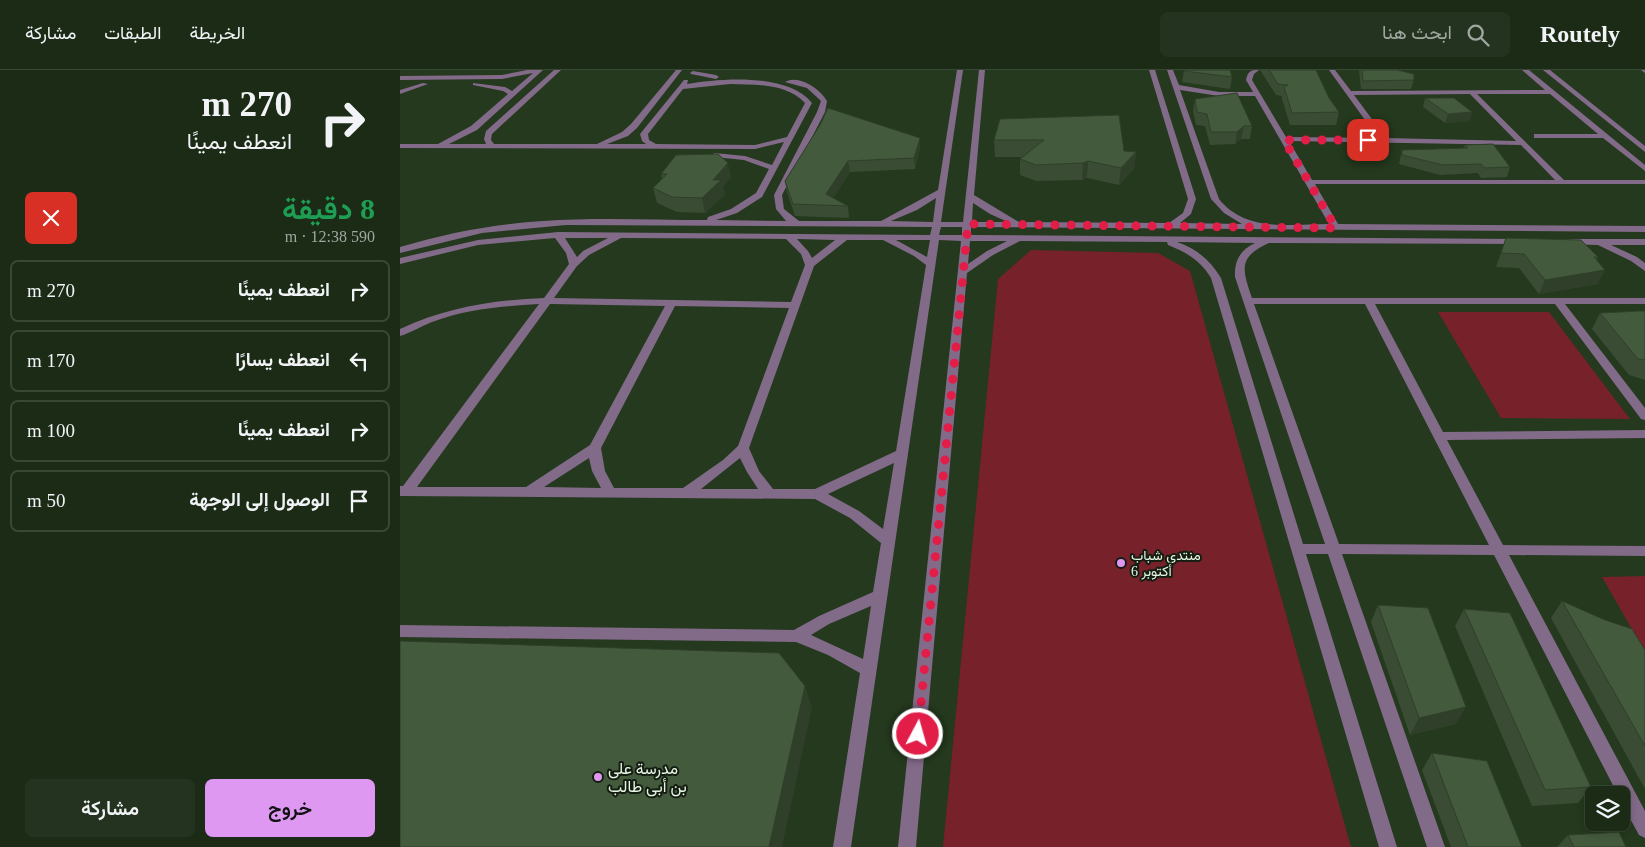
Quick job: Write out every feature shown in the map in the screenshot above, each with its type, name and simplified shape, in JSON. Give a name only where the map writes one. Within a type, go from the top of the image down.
[{"type":"street","points":[[400,78],[480,78],[538,70]]},
{"type":"street","points":[[435,147],[474,128],[538,70]]},
{"type":"street","points":[[493,147],[488,143],[489,132],[558,70]]},
{"type":"street","points":[[592,147],[618,138],[634,126],[679,70]]},
{"type":"street","points":[[907,847],[982,70]]},
{"type":"street","points":[[1152,70],[1203,199],[1220,207],[1230,215],[1260,228]]},
{"type":"street","points":[[1170,70],[1176,87],[1186,98],[1203,199]]},
{"type":"street","points":[[1256,70],[1251,73],[1249,80],[1336,228]]},
{"type":"street","points":[[1332,70],[1384,141]]},
{"type":"street","points":[[1525,70],[1645,170]]},
{"type":"street","points":[[1546,70],[1645,150]]},
{"type":"street","points":[[842,847],[929,263],[942,191],[958,71]]},
{"type":"street","points":[[655,147],[646,141],[644,134],[694,72],[784,87],[805,96],[809,103],[759,195],[734,211],[698,223]]},
{"type":"street","points":[[472,84],[481,81],[480,78]]},
{"type":"street","points":[[682,87],[706,82],[734,80],[794,82],[810,87],[820,93],[824,101],[822,112],[778,195],[777,203],[780,211],[787,218],[798,224]]},
{"type":"street","points":[[400,84],[472,84],[504,89],[512,94]]},
{"type":"street","points":[[400,92],[425,84]]},
{"type":"street","points":[[1176,87],[1219,94]]},
{"type":"street","points":[[1472,92],[1562,182]]},
{"type":"street","points":[[1349,93],[1552,92]]},
{"type":"street","points":[[1186,98],[1219,94],[1257,94]]},
{"type":"street","points":[[634,126],[638,130],[649,127]]},
{"type":"street","points":[[474,128],[484,131],[496,127]]},
{"type":"street","points":[[1537,136],[1604,136]]},
{"type":"street","points":[[400,146],[735,147],[764,145],[791,138]]},
{"type":"street","points":[[1284,140],[1522,142]]},
{"type":"street","points":[[729,155],[740,151],[735,147]]},
{"type":"street","points":[[400,154],[729,155],[774,168]]},
{"type":"street","points":[[1309,182],[1645,182]]},
{"type":"street","points":[[877,224],[914,208],[942,191]]},
{"type":"street","points":[[759,195],[761,198],[767,199],[778,195]]},
{"type":"street","points":[[971,197],[993,212],[1022,225]]},
{"type":"street","points":[[1170,227],[1203,199]]},
{"type":"street","points":[[400,250],[455,235],[532,224],[877,224],[936,230],[967,230],[1022,225],[1645,229]]},
{"type":"street","points":[[1584,229],[1586,236],[1595,242],[1634,259],[1645,268]]},
{"type":"street","points":[[1632,229],[1645,242]]},
{"type":"street","points":[[400,261],[452,247],[490,240],[558,235],[878,236],[936,230]]},
{"type":"street","points":[[967,230],[1021,238],[1526,242]]},
{"type":"street","points":[[558,235],[571,253],[574,264]]},
{"type":"street","points":[[404,491],[574,264],[586,253],[622,235]]},
{"type":"street","points":[[788,236],[805,253],[810,264]]},
{"type":"street","points":[[687,492],[721,468],[743,448],[810,264],[820,254],[848,236]]},
{"type":"street","points":[[878,236],[903,246],[929,263]]},
{"type":"street","points":[[962,272],[990,253],[1021,238]]},
{"type":"street","points":[[1164,240],[1198,256],[1210,266],[1216,278],[1388,847]]},
{"type":"street","points":[[1270,240],[1249,250],[1243,255],[1238,266],[1248,301],[1436,847]]},
{"type":"street","points":[[1556,242],[1645,242]]},
{"type":"street","points":[[400,333],[439,315],[468,307],[492,304],[546,301],[795,305]]},
{"type":"street","points":[[1248,301],[1645,302]]},
{"type":"street","points":[[1368,301],[1645,829]]},
{"type":"street","points":[[1558,301],[1645,416]]},
{"type":"street","points":[[610,492],[600,478],[595,464],[596,448],[672,303]]},
{"type":"street","points":[[1439,436],[1645,434]]},
{"type":"street","points":[[528,492],[596,448]]},
{"type":"street","points":[[743,448],[747,464],[756,479],[768,492]]},
{"type":"street","points":[[817,494],[876,468],[901,454]]},
{"type":"street","points":[[404,491],[768,492],[817,494],[843,506],[867,522],[888,541]]},
{"type":"street","points":[[1298,549],[1645,552]]},
{"type":"street","points":[[796,636],[824,620],[881,595]]},
{"type":"street","points":[[400,631],[796,636],[821,644],[846,656],[868,670]]},
{"type":"shaded area","name":"منتدى شباب 6 أكتوبر","points":[[1031,250],[1158,253],[1190,271],[1351,847],[943,847],[998,279]]},
{"type":"shaded area","points":[[1438,312],[1549,312],[1630,419],[1501,418]]},
{"type":"shaded area","points":[[1645,576],[1645,652],[1602,577]]},
{"type":"building","points":[[1230,70],[1232,77],[1184,71]]},
{"type":"building","points":[[1269,70],[1316,70],[1329,98],[1339,112],[1292,113],[1284,87],[1288,85],[1278,84]]},
{"type":"building","points":[[1362,70],[1397,70],[1414,74],[1414,80],[1363,81]]},
{"type":"building","points":[[1237,93],[1252,126],[1244,126],[1237,132],[1211,132],[1207,114],[1197,112],[1195,99]]},
{"type":"building","points":[[1425,98],[1454,98],[1472,112],[1448,114]]},
{"type":"building","points":[[828,108],[920,138],[914,158],[848,161],[826,194],[848,206],[793,204],[785,181],[820,125]]},
{"type":"building","points":[[1119,115],[1124,151],[1136,152],[1121,168],[1088,161],[1083,163],[1036,165],[1020,159],[1044,140],[994,140],[1000,119]]},
{"type":"building","points":[[1493,144],[1510,167],[1485,168],[1481,164],[1443,165],[1402,155],[1402,150],[1468,148],[1465,145]]},
{"type":"building","points":[[718,154],[728,163],[713,180],[721,180],[702,198],[672,197],[653,188],[667,174],[661,174],[676,155]]},
{"type":"building","points":[[1506,238],[1581,240],[1598,257],[1594,257],[1605,270],[1545,280],[1524,254],[1501,253]]},
{"type":"building","points":[[1645,311],[1645,360],[1638,359],[1600,313]]},
{"type":"building","points":[[1562,601],[1605,620],[1632,629],[1645,650],[1645,746]]},
{"type":"building","points":[[1378,605],[1428,608],[1466,707],[1419,718]]},
{"type":"building","points":[[1464,609],[1510,613],[1591,786],[1545,790]]},
{"type":"building","name":"مدرسة على بن أبى طالب","points":[[400,641],[779,653],[805,686],[769,847],[400,847]]},
{"type":"building","points":[[1432,753],[1487,761],[1522,847],[1468,847]]},
{"type":"building","points":[[1619,832],[1626,847],[1574,847],[1568,835]]},
{"type":"place","name":"منتدى شباب 6 أكتوبر","points":[[1121,563]]},
{"type":"place","name":"مدرسة على بن أبى طالب","points":[[598,777]]},
{"type":"route","points":[[918,734],[968,224],[1336,228],[1284,140],[1368,140]]}]
